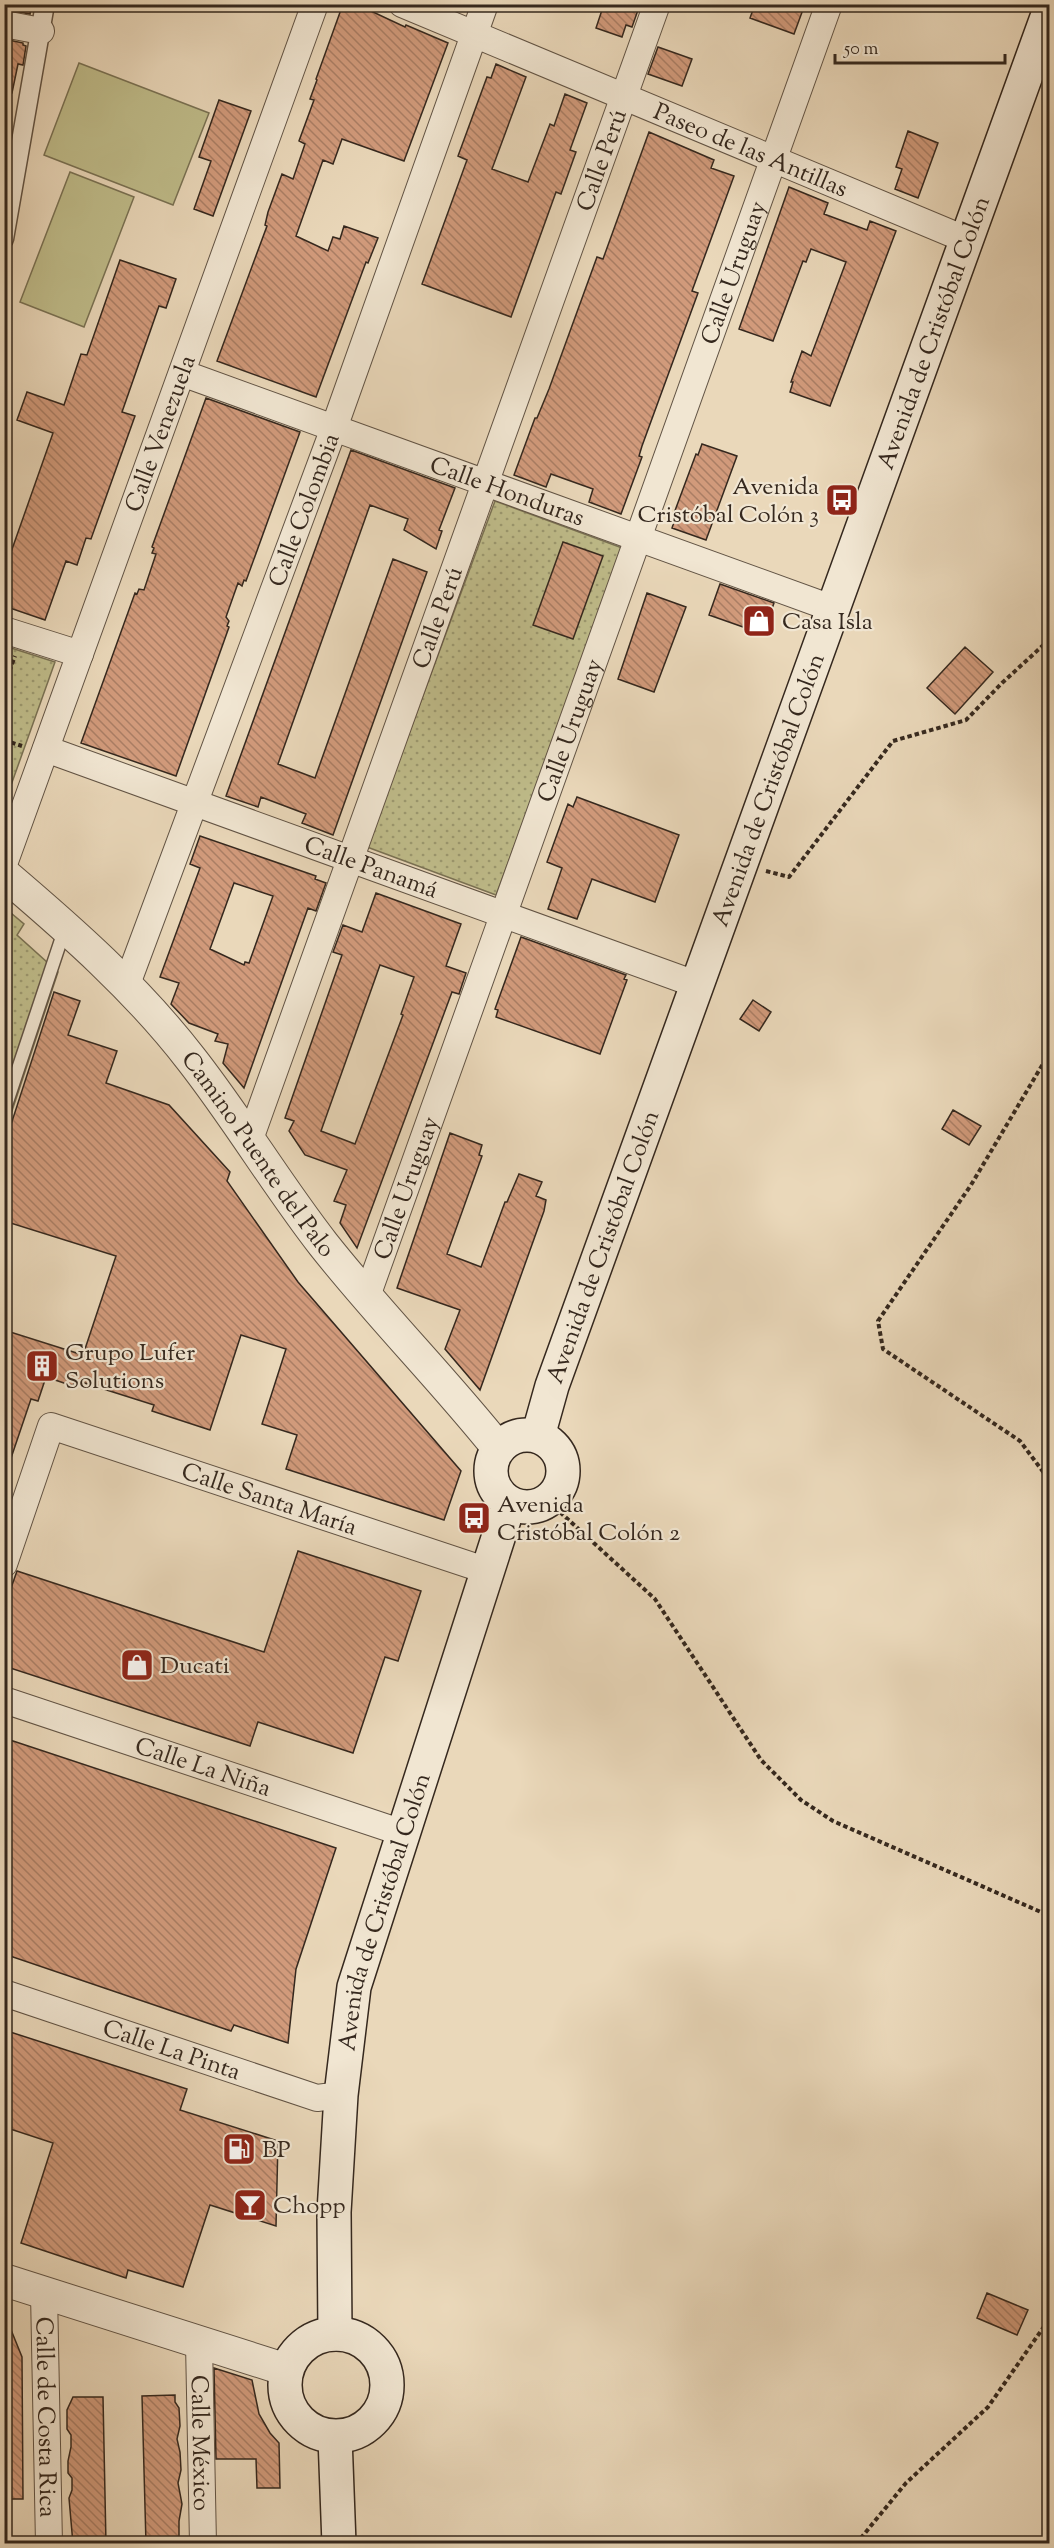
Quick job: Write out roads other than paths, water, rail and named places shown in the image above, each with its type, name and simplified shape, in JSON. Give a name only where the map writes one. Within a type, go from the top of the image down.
[{"type":"main road","name":"Avenida de Cristóbal Colón","points":[[538,1436],[552,1386],[1050,9]]},
{"type":"main road","points":[[525,1434],[538,1436],[552,1443],[562,1461],[563,1480],[549,1502],[531,1509],[509,1504],[495,1490],[490,1468],[498,1448],[514,1436],[525,1434]]},
{"type":"main road","name":"Avenida de Cristóbal Colón","points":[[335,2334],[334,2212],[340,2095],[354,1987],[509,1504]]},
{"type":"main road","points":[[335,2334],[351,2336],[365,2343],[377,2355],[384,2369],[387,2385],[384,2401],[377,2416],[366,2427],[351,2434],[335,2437],[320,2434],[305,2427],[294,2416],[286,2393],[287,2370],[294,2355],[305,2344],[319,2337],[335,2334]]},
{"type":"main road","points":[[335,2437],[339,2544]]},
{"type":"street","points":[[4,239],[45,4]]},
{"type":"street","name":"Calle Venezuela","points":[[4,864],[36,748],[80,654],[315,4]]},
{"type":"street","name":"Paseo de las Antillas","points":[[402,4],[967,240]]},
{"type":"street","name":"Calle Colombia","points":[[127,984],[334,428],[485,4]]},
{"type":"street","name":"Calle Perú","points":[[250,1139],[657,4]]},
{"type":"street","name":"Calle Uruguay","points":[[366,1299],[829,4]]},
{"type":"street","points":[[4,24],[41,32]]},
{"type":"street","name":"Calle Honduras","points":[[182,373],[834,609]]},
{"type":"street","points":[[11,640],[80,654]]},
{"type":"street","name":"Calle Panamá","points":[[36,748],[698,985]]},
{"type":"street","name":"Camino Puente del Palo","points":[[4,874],[66,927],[127,984],[190,1058],[250,1139],[305,1221],[366,1299],[498,1448]]},
{"type":"street","name":"Calle Santa María","points":[[4,1564],[51,1426],[489,1571]]},
{"type":"street","name":"Calle La Niña","points":[[4,1700],[403,1833]]},
{"type":"street","name":"Calle La Pinta","points":[[4,1993],[317,2098],[340,2095]]},
{"type":"street","points":[[4,2280],[287,2370]]},
{"type":"street","name":"Calle de Costa Rica","points":[[44,2293],[49,2544]]},
{"type":"street","name":"Calle México","points":[[199,2343],[203,2544]]},
{"type":"lane","points":[[4,1111],[66,927]]},
{"type":"place","name":"Avenida Cristóbal Colón 3","points":[[842,500]]},
{"type":"place","name":"Casa Isla","points":[[759,621]]},
{"type":"place","name":"Grupo Lufer Solutions","points":[[42,1366]]},
{"type":"place","name":"Avenida Cristóbal Colón 2","points":[[474,1518]]},
{"type":"place","name":"Ducati","points":[[137,1665]]},
{"type":"place","name":"BP","points":[[239,2149]]},
{"type":"place","name":"Chopp","points":[[250,2205]]}]
